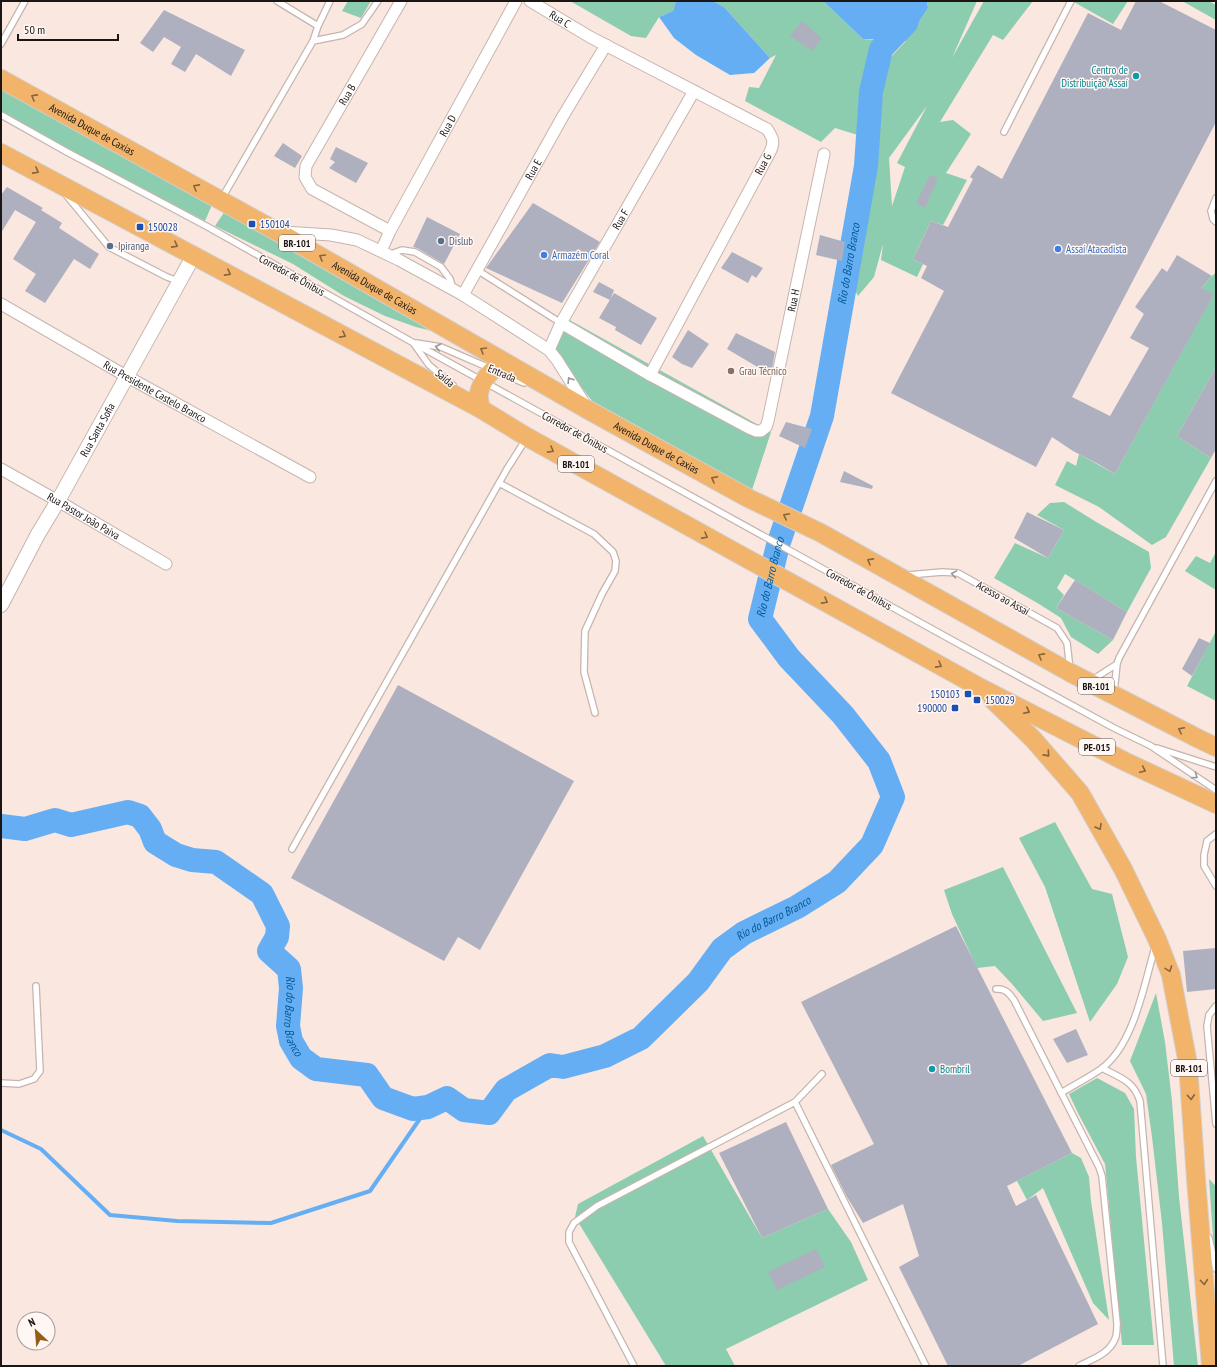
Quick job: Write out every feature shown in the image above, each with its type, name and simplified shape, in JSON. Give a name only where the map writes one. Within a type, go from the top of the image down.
[{"type":"highway","name":"Avenida Duque de Caxias","points":[[1,78],[278,232],[495,372],[590,411],[748,498],[899,576]]},
{"type":"highway","name":"BR-101","points":[[1,153],[482,409],[527,437],[980,687],[1033,739],[1080,794],[1123,869],[1158,939],[1171,974],[1188,1064],[1211,1366]]},
{"type":"highway","points":[[482,409],[479,400],[480,393],[495,372]]},
{"type":"highway","name":"BR-101","points":[[899,576],[1071,673],[1216,747]]},
{"type":"highway","name":"PE-015","points":[[980,687],[1126,762],[1216,804]]},
{"type":"street","name":"Rua B","points":[[390,231],[312,189],[306,177],[306,166],[401,1]]},
{"type":"street","name":"Rua D","points":[[385,253],[390,231],[516,1]]},
{"type":"street","name":"Rua C","points":[[530,1],[590,37]]},
{"type":"street","name":"Rua G","points":[[590,37],[767,129],[772,137],[773,146],[650,375]]},
{"type":"street","name":"Rua E","points":[[458,292],[477,270],[563,116],[606,45]]},
{"type":"street","name":"Rua F","points":[[549,350],[561,323],[694,91]]},
{"type":"street","name":"Rua H","points":[[650,375],[749,428],[756,431],[761,431],[766,427],[824,154]]},
{"type":"street","name":"BR-101","points":[[278,232],[331,235],[357,240],[385,253],[458,292],[549,350],[590,411]]},
{"type":"street","name":"Rua Santa Sofia","points":[[1,605],[38,534],[58,501],[194,255]]},
{"type":"street","name":"Rua Presidente Castelo Branco","points":[[1,304],[126,376],[310,477]]},
{"type":"street","points":[[561,323],[650,375]]},
{"type":"street","name":"Rua Pastor João Paiva","points":[[1,470],[58,501],[166,564]]},
{"type":"lane","points":[[1,44],[3,36],[25,1]]},
{"type":"lane","points":[[277,1],[318,26]]},
{"type":"lane","points":[[221,200],[313,41],[318,26],[330,1]]},
{"type":"lane","points":[[313,41],[343,35],[362,24],[378,1]]},
{"type":"lane","points":[[1004,132],[1071,1]]},
{"type":"lane","name":"Corredor de Ônibus","points":[[1,115],[208,227],[412,342],[495,372],[959,644],[1114,728],[1151,746],[1216,767]]},
{"type":"lane","points":[[54,181],[109,247],[179,282]]},
{"type":"lane","points":[[1216,198],[1211,211],[1213,219],[1216,222]]},
{"type":"lane","points":[[477,270],[561,323]]},
{"type":"lane","name":"Entrada","points":[[412,342],[441,346],[495,372],[528,384]]},
{"type":"lane","name":"Saída","points":[[412,342],[429,365],[482,409]]},
{"type":"lane","points":[[542,390],[590,411]]},
{"type":"lane","points":[[292,849],[499,483],[527,437]]},
{"type":"lane","points":[[1114,696],[1117,664],[1216,481]]},
{"type":"lane","points":[[499,483],[594,534],[613,552],[616,561],[615,571],[602,594],[585,631],[584,672],[595,713]]},
{"type":"lane","name":"Acesso ao Assaí","points":[[899,576],[942,572],[958,573],[1057,628],[1067,643],[1071,673]]},
{"type":"lane","points":[[1089,682],[1117,664]]},
{"type":"lane","name":"Corredor de Ônibus","points":[[1151,746],[1216,790]]},
{"type":"lane","points":[[1216,834],[1207,841],[1204,855],[1204,866],[1216,886]]},
{"type":"lane","points":[[1061,1093],[1102,1068],[1120,1049],[1135,1019],[1158,939]]},
{"type":"lane","points":[[1,1083],[19,1084],[34,1079],[40,1071],[36,986]]},
{"type":"lane","points":[[996,988],[1002,988],[1009,993],[1014,1000],[1099,1167],[1102,1176],[1117,1323],[1115,1338],[1109,1348],[1102,1354],[1079,1366]]},
{"type":"lane","points":[[1216,1006],[1209,1015],[1207,1026],[1216,1124]]},
{"type":"lane","points":[[1102,1068],[1130,1083],[1137,1092],[1140,1101],[1163,1366]]},
{"type":"lane","points":[[634,1366],[569,1242],[569,1232],[574,1223],[597,1206],[795,1102],[822,1074]]},
{"type":"lane","points":[[1213,1088],[1216,1095]]},
{"type":"lane","points":[[795,1102],[926,1366]]},
{"type":"lane","points":[[1196,1179],[1206,1224]]},
{"type":"lane","points":[[1208,1232],[1216,1269]]},
{"type":"green space","points":[[348,1],[371,1],[361,18],[342,11]]},
{"type":"green space","points":[[570,1],[676,1],[673,11],[659,17],[646,38],[631,36]]},
{"type":"green space","points":[[713,1],[823,1],[863,39],[888,42],[881,49],[861,136],[835,128],[821,142],[745,101],[749,87],[759,88],[776,55],[770,58],[724,7]]},
{"type":"green space","points":[[927,1],[977,1],[952,58],[984,1],[1033,1],[1003,40],[993,35],[940,122],[953,120],[971,134],[946,173],[967,180],[943,225],[931,221],[913,259],[923,264],[917,277],[881,260],[883,244],[874,277],[858,296],[851,282],[888,60],[906,41],[928,8]],"holes":[[[927,106],[897,163],[905,167],[892,206],[889,158]]]},
{"type":"green space","points":[[1072,1],[1128,1],[1113,24]]},
{"type":"green space","points":[[1182,1],[1209,1],[1216,5],[1216,20]]},
{"type":"green space","points":[[1,84],[214,200],[205,221],[99,166],[1,111]]},
{"type":"green space","points":[[227,208],[448,335],[416,327],[385,316],[344,296],[293,264],[215,226]]},
{"type":"green space","points":[[1216,272],[1216,367],[1177,436],[1211,458],[1166,537],[1152,545],[1099,507],[1055,485],[1067,461],[1076,466],[1079,454],[1115,474],[1213,295],[1201,288]]},
{"type":"green space","points":[[566,318],[771,432],[752,490],[593,402],[550,349]]},
{"type":"green space","points":[[1064,502],[1149,552],[1151,568],[1127,612],[1065,574],[1057,588],[1064,595],[1056,608],[1113,640],[1098,654],[1071,637],[1061,618],[994,578],[1015,543],[1048,558],[1064,530],[1037,515],[1050,503]]},
{"type":"green space","points":[[1216,552],[1216,590],[1185,571],[1196,556],[1210,563]]},
{"type":"green space","points":[[1216,631],[1216,701],[1187,686]]},
{"type":"green space","points":[[1055,822],[1092,889],[1112,894],[1128,957],[1117,984],[1090,1022],[1045,887],[1019,838]]},
{"type":"green space","points":[[1003,867],[1077,1013],[1043,1021],[995,966],[977,968],[952,914],[944,890]]},
{"type":"green space","points":[[1156,993],[1165,1042],[1172,1101],[1179,1197],[1198,1366],[1174,1366],[1162,1223],[1146,1094],[1130,1061]]},
{"type":"green space","points":[[1097,1078],[1125,1093],[1134,1109],[1136,1157],[1154,1345],[1122,1345],[1105,1164],[1069,1094]]},
{"type":"green space","points":[[703,1136],[762,1238],[828,1209],[851,1242],[868,1280],[726,1349],[735,1366],[666,1366],[575,1217],[578,1204]]},
{"type":"green space","points":[[1072,1153],[1081,1158],[1089,1177],[1091,1201],[1109,1320],[1093,1303],[1043,1188],[1027,1200],[1017,1181]]},
{"type":"green space","points":[[1209,1179],[1216,1186],[1216,1258],[1214,1250]]},
{"type":"water","points":[[676,1],[713,1],[724,7],[770,58],[754,73],[730,75],[696,55],[674,38],[659,17],[673,11]]},
{"type":"water","points":[[823,1],[927,1],[928,8],[906,41],[863,39]]},
{"type":"building","points":[[1136,1],[1159,1],[1216,30],[1216,122],[1072,397],[1110,416],[1149,348],[1130,338],[1144,314],[1135,307],[1162,268],[1167,272],[1177,255],[1212,276],[1201,288],[1214,294],[1115,474],[1073,451],[1052,437],[1036,467],[891,393],[944,291],[921,278],[927,266],[913,259],[931,221],[948,227],[973,179],[970,177],[978,165],[1002,179],[1088,13],[1121,30]]},
{"type":"building","points":[[164,10],[245,50],[231,76],[196,54],[185,72],[171,64],[181,47],[164,37],[153,52],[140,43]]},
{"type":"building","points":[[802,21],[822,38],[812,51],[790,36]]},
{"type":"building","points":[[283,143],[302,156],[295,168],[274,156]]},
{"type":"building","points":[[336,147],[368,163],[356,183],[329,168],[335,162],[330,159]]},
{"type":"building","points":[[930,175],[938,178],[925,208],[916,203]]},
{"type":"building","points":[[7,187],[43,208],[41,210],[62,223],[59,228],[99,254],[90,269],[74,259],[45,303],[25,291],[36,274],[13,259],[36,222],[15,210],[1,233],[1,195]]},
{"type":"building","name":"Armazém Coral","points":[[533,203],[600,242],[562,303],[486,268]]},
{"type":"building","points":[[427,217],[460,234],[444,264],[413,247]]},
{"type":"building","points":[[820,235],[845,242],[842,261],[816,255]]},
{"type":"building","points":[[732,252],[763,268],[756,278],[752,275],[748,283],[721,268]]},
{"type":"building","points":[[599,282],[614,290],[610,300],[593,292]]},
{"type":"building","points":[[614,293],[657,318],[641,345],[615,330],[616,327],[599,318]]},
{"type":"building","points":[[688,330],[709,344],[692,368],[682,364],[672,357]]},
{"type":"building","points":[[736,333],[775,352],[771,375],[727,349]]},
{"type":"building","points":[[1216,367],[1216,449],[1211,458],[1177,436]]},
{"type":"building","points":[[786,422],[812,429],[805,448],[779,436]]},
{"type":"building","points":[[844,471],[873,486],[872,489],[840,482]]},
{"type":"building","points":[[1027,512],[1064,530],[1048,558],[1014,538]]},
{"type":"building","points":[[1075,580],[1127,612],[1113,640],[1056,608]]},
{"type":"building","points":[[1199,638],[1210,643],[1192,676],[1182,669]]},
{"type":"building","points":[[398,685],[574,781],[480,950],[458,937],[444,961],[291,878]]},
{"type":"building","name":"Bombril","points":[[956,926],[1072,1153],[1007,1186],[1016,1206],[1036,1195],[1098,1324],[1018,1366],[948,1366],[899,1267],[919,1256],[903,1204],[863,1223],[847,1197],[831,1165],[874,1144],[801,1002]]},
{"type":"building","points":[[1216,948],[1216,989],[1187,992],[1183,951]]},
{"type":"building","points":[[1076,1029],[1088,1055],[1067,1063],[1053,1039]]},
{"type":"building","points":[[786,1122],[828,1209],[762,1238],[719,1153]]},
{"type":"building","points":[[816,1249],[825,1267],[777,1290],[768,1272]]},
{"type":"waterway","name":"Rio do Barro Branco","points":[[1,826],[25,829],[55,820],[71,825],[128,812],[140,816],[150,829],[155,842],[176,855],[192,860],[216,862],[262,894],[278,926],[277,937],[269,951],[289,969],[291,988],[288,1026],[291,1041],[301,1058],[316,1069],[367,1075],[383,1098],[413,1109],[428,1107],[447,1098],[464,1110],[489,1113],[506,1090],[550,1065],[563,1067],[605,1056],[641,1038],[698,982],[722,949],[744,933],[797,907],[837,882],[872,845],[893,797],[879,761],[843,715],[789,658],[760,619],[778,545],[822,416],[866,166],[871,92],[881,49],[906,23],[913,1]]},
{"type":"waterway","points":[[1,1130],[41,1149],[110,1215],[177,1221],[271,1223],[370,1191],[428,1107]]},
{"type":"place","name":"Centro de Distribuição Assaí","points":[[1136,76]]},
{"type":"place","name":"150104","points":[[252,224]]},
{"type":"place","name":"150028","points":[[140,227]]},
{"type":"place","name":"Dislub","points":[[441,241]]},
{"type":"place","name":"Ipiranga","points":[[110,246]]},
{"type":"place","name":"Assaí Atacadista","points":[[1058,249]]},
{"type":"place","name":"Armazém Coral","points":[[544,255]]},
{"type":"place","name":"Grau Técnico","points":[[731,371]]},
{"type":"place","name":"150103","points":[[968,694]]},
{"type":"place","name":"150029","points":[[977,700]]},
{"type":"place","name":"190000","points":[[955,708]]},
{"type":"place","name":"Bombril","points":[[932,1069]]}]
